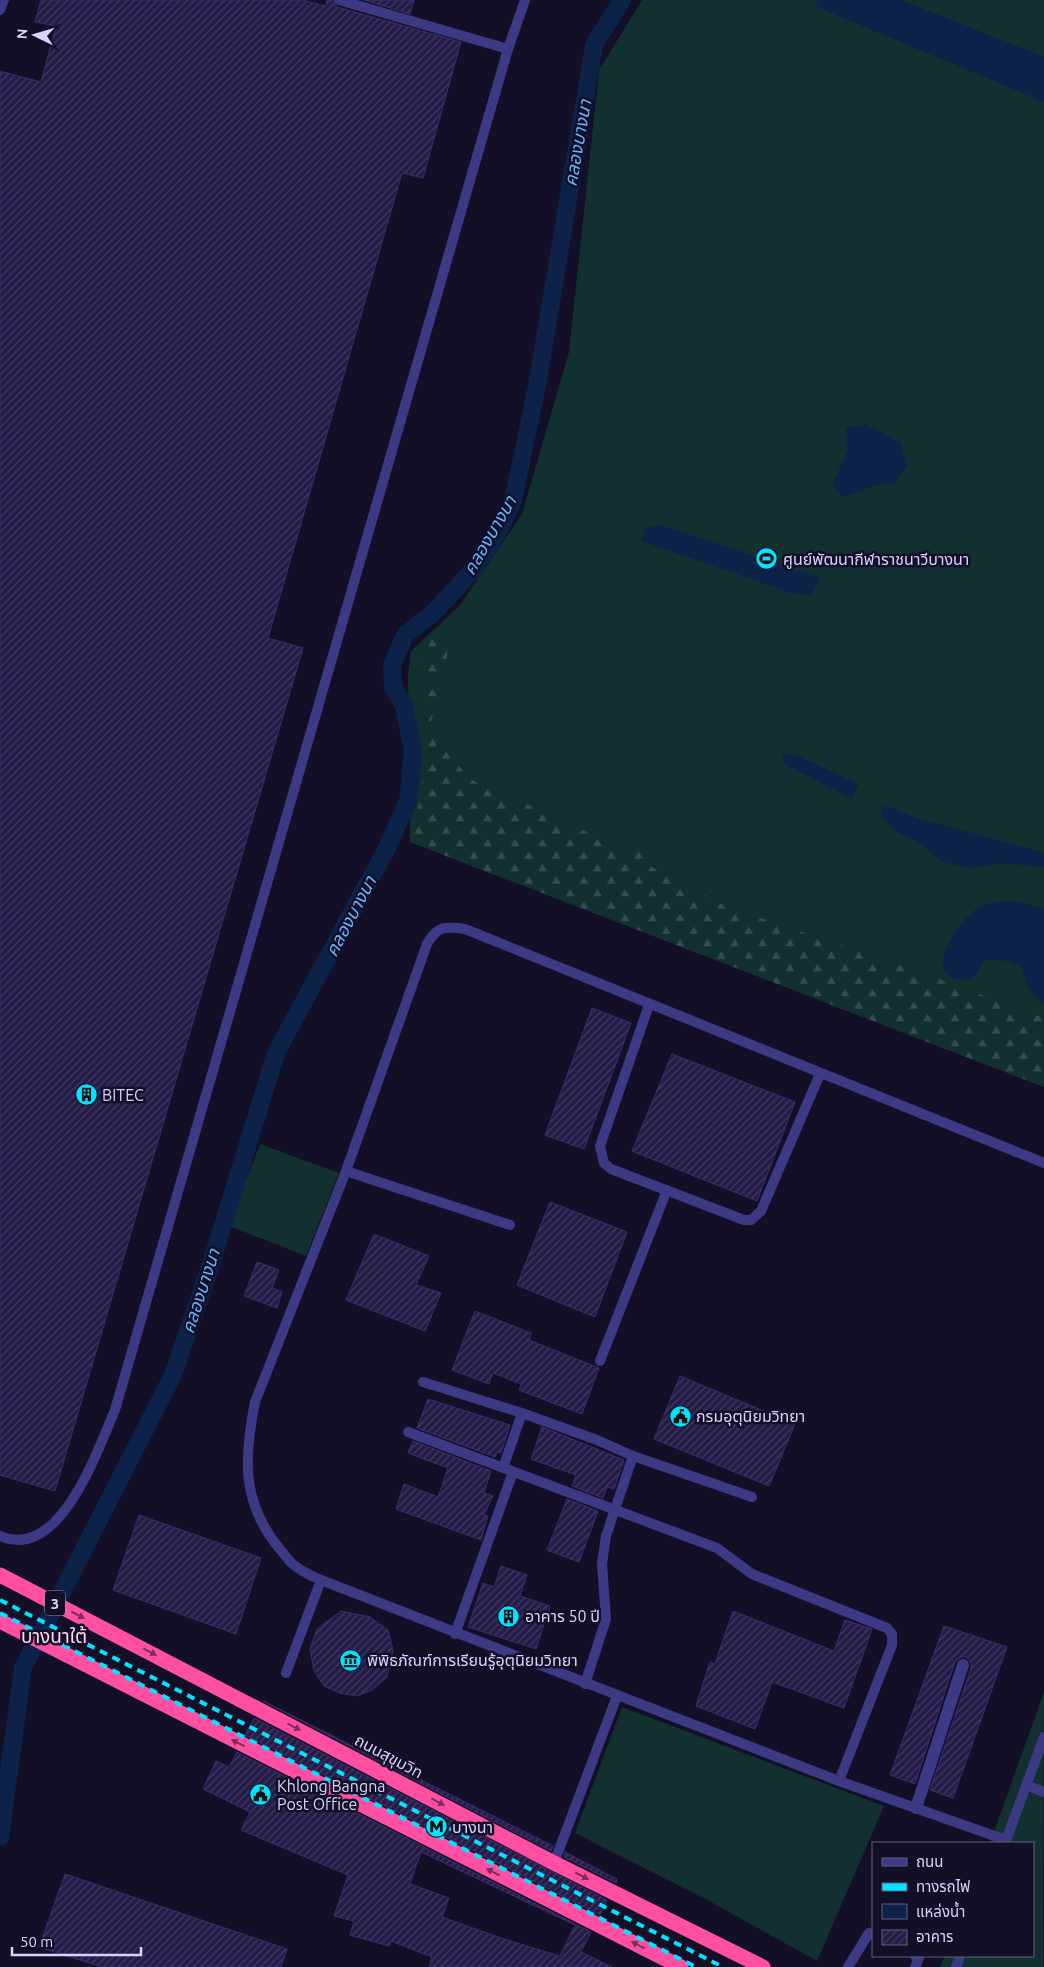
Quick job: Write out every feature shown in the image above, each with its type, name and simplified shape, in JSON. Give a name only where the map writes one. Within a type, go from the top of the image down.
[{"type":"highway","name":"ถนนสุขุมวิท","points":[[2,1576],[554,1862],[763,1967]]},
{"type":"highway","points":[[0,1621],[681,1967]]},
{"type":"street","points":[[916,1808],[963,1665]]},
{"type":"lane","points":[[0,10],[4,0]]},
{"type":"lane","points":[[339,0],[508,49]]},
{"type":"lane","points":[[0,1536],[15,1540],[31,1539],[42,1534],[56,1521],[66,1509],[91,1466],[116,1410],[508,49],[526,0]]},
{"type":"lane","points":[[1044,1163],[649,1006],[465,930],[451,927],[434,932],[427,944],[346,1171],[255,1402],[248,1433],[247,1459],[249,1486],[255,1509],[270,1537],[294,1565],[321,1580],[585,1684],[1005,1842],[1044,1738]]},
{"type":"lane","points":[[649,1006],[600,1146],[604,1163],[611,1169],[744,1220],[757,1217],[820,1074]]},
{"type":"lane","points":[[346,1171],[510,1225]]},
{"type":"lane","points":[[600,1361],[667,1190]]},
{"type":"lane","points":[[423,1382],[522,1413],[597,1440],[633,1456],[752,1497]]},
{"type":"lane","points":[[455,1634],[508,1470],[522,1413]]},
{"type":"lane","points":[[408,1432],[717,1548],[752,1574],[887,1628],[892,1634],[892,1645],[839,1781]]},
{"type":"lane","points":[[585,1684],[606,1619],[602,1564],[606,1536],[633,1456]]},
{"type":"lane","points":[[286,1673],[321,1580]]},
{"type":"lane","points":[[554,1862],[618,1696]]},
{"type":"lane","points":[[1026,1785],[1044,1792]]},
{"type":"lane","points":[[848,1967],[869,1933],[872,1934]]},
{"type":"lane","points":[[915,1967],[919,1958],[916,1957]]},
{"type":"green space","name":"ศูนย์พัฒนากีฬาราชนาวีบางนา","points":[[642,0],[1044,0],[1044,1087],[410,842],[408,676],[411,651],[460,605],[522,514],[569,352],[599,70]]},
{"type":"green space","points":[[433,634],[448,651],[431,722],[467,778],[570,823],[622,851],[650,846],[648,865],[723,905],[923,973],[1044,1018],[1044,1087],[410,842],[421,794],[424,752],[422,650]]},
{"type":"green space","points":[[260,1144],[339,1173],[306,1256],[229,1226]]},
{"type":"green space","points":[[1044,1692],[1043,1967],[940,1967],[945,1957],[1034,1957],[1034,1842],[990,1842]]},
{"type":"green space","points":[[622,1707],[884,1806],[817,1961],[709,1901],[575,1833]]},
{"type":"water","points":[[818,0],[901,0],[1044,57],[1044,102],[815,6]]},
{"type":"water","points":[[866,424],[901,443],[907,467],[894,483],[876,485],[843,497],[832,485],[848,450],[846,428]]},
{"type":"water","points":[[660,525],[820,578],[812,595],[795,594],[641,541],[646,528]]},
{"type":"water","points":[[783,753],[796,755],[858,784],[852,799],[783,763]]},
{"type":"water","points":[[883,805],[917,818],[1044,853],[1044,867],[1002,863],[970,868],[943,862],[916,840],[898,833],[881,816]]},
{"type":"water","points":[[1001,901],[1019,902],[1044,909],[1044,1004],[1029,988],[1023,968],[1009,961],[985,959],[972,979],[955,978],[946,973],[943,963],[945,951],[959,926],[978,908]]},
{"type":"building","name":"BITEC","points":[[41,0],[302,0],[326,6],[327,0],[332,0],[337,7],[461,42],[423,178],[402,173],[268,638],[303,648],[55,1491],[0,1475],[0,71],[41,82],[56,26],[35,22]]},
{"type":"building","points":[[364,0],[414,0],[410,14]]},
{"type":"building","points":[[592,1008],[631,1023],[584,1149],[545,1135]]},
{"type":"building","points":[[672,1054],[795,1102],[757,1201],[632,1151]]},
{"type":"building","points":[[550,1202],[627,1232],[595,1317],[517,1285]]},
{"type":"building","points":[[374,1234],[429,1256],[416,1285],[441,1293],[425,1331],[346,1300]]},
{"type":"building","points":[[257,1262],[279,1270],[272,1288],[282,1292],[277,1308],[244,1296]]},
{"type":"building","points":[[475,1311],[531,1333],[529,1340],[599,1368],[582,1414],[519,1390],[521,1384],[493,1373],[489,1384],[452,1370]]},
{"type":"building","points":[[680,1376],[795,1424],[769,1486],[654,1439]]},
{"type":"building","points":[[428,1399],[510,1425],[501,1453],[497,1452],[495,1457],[417,1428]]},
{"type":"building","points":[[542,1427],[624,1460],[614,1489],[607,1487],[603,1498],[572,1486],[576,1475],[531,1459]]},
{"type":"building","points":[[413,1441],[491,1471],[484,1493],[493,1496],[484,1515],[488,1516],[481,1540],[396,1509],[404,1484],[438,1497],[448,1468],[408,1453]]},
{"type":"building","points":[[567,1499],[598,1511],[579,1562],[547,1550]]},
{"type":"building","points":[[139,1515],[261,1558],[236,1634],[113,1590]]},
{"type":"building","name":"อาคาร 50 ปี","points":[[501,1566],[527,1575],[520,1596],[550,1606],[536,1649],[468,1627],[483,1583],[494,1587]]},
{"type":"building","name":"พิพิธภัณฑ์การเรียนรู้อุตุนิยมวิทยา","points":[[341,1611],[370,1617],[388,1630],[393,1650],[387,1677],[372,1690],[357,1696],[340,1693],[324,1686],[314,1671],[310,1649],[317,1629]]},
{"type":"building","points":[[733,1611],[834,1651],[845,1620],[872,1629],[844,1708],[772,1682],[755,1729],[696,1706],[710,1662],[715,1664]]},
{"type":"building","points":[[944,1626],[1007,1647],[953,1798],[930,1790],[971,1668],[971,1663],[966,1657],[961,1657],[955,1662],[915,1784],[890,1775]]},
{"type":"building","points":[[263,1701],[553,1846],[551,1851]]},
{"type":"building","points":[[254,1718],[607,1900],[600,1915],[245,1735]]},
{"type":"building","points":[[237,1752],[591,1932],[581,1952],[612,1967],[429,1967],[432,1957],[391,1941],[389,1946],[350,1935],[354,1921],[334,1916],[348,1875],[241,1830],[250,1812],[203,1789],[216,1761],[229,1767]],"holes":[[[421,1852],[575,1925],[560,1956],[442,1917],[449,1898],[410,1884]]]},
{"type":"building","points":[[565,1852],[617,1879],[616,1883],[564,1857]]},
{"type":"building","points":[[65,1874],[287,1949],[281,1967],[102,1967],[39,1947]]},
{"type":"waterway","name":"คลองบางนา","points":[[0,1837],[23,1668],[173,1375],[211,1264],[276,1053],[386,850],[408,801],[413,751],[404,706],[393,687],[392,666],[405,635],[434,612],[475,568],[499,530],[513,501],[537,386],[594,45],[622,0]]},
{"type":"railway","points":[[0,1600],[723,1967]]},
{"type":"railway","points":[[0,1613],[696,1967]]},
{"type":"place","name":"ศูนย์พัฒนากีฬาราชนาวีบางนา","points":[[767,559]]},
{"type":"place","name":"BITEC","points":[[86,1095]]},
{"type":"place","name":"กรมอุตุนิยมวิทยา","points":[[680,1416]]},
{"type":"place","name":"อาคาร 50 ปี","points":[[509,1616]]},
{"type":"place","name":"พิพิธภัณฑ์การเรียนรู้อุตุนิยมวิทยา","points":[[351,1660]]},
{"type":"place","name":"Khlong Bangna Post Office","points":[[261,1795]]},
{"type":"place","name":"บางนา","points":[[436,1827]]},
{"type":"district","name":"บางนาใต้","points":[[54,1636]]}]
